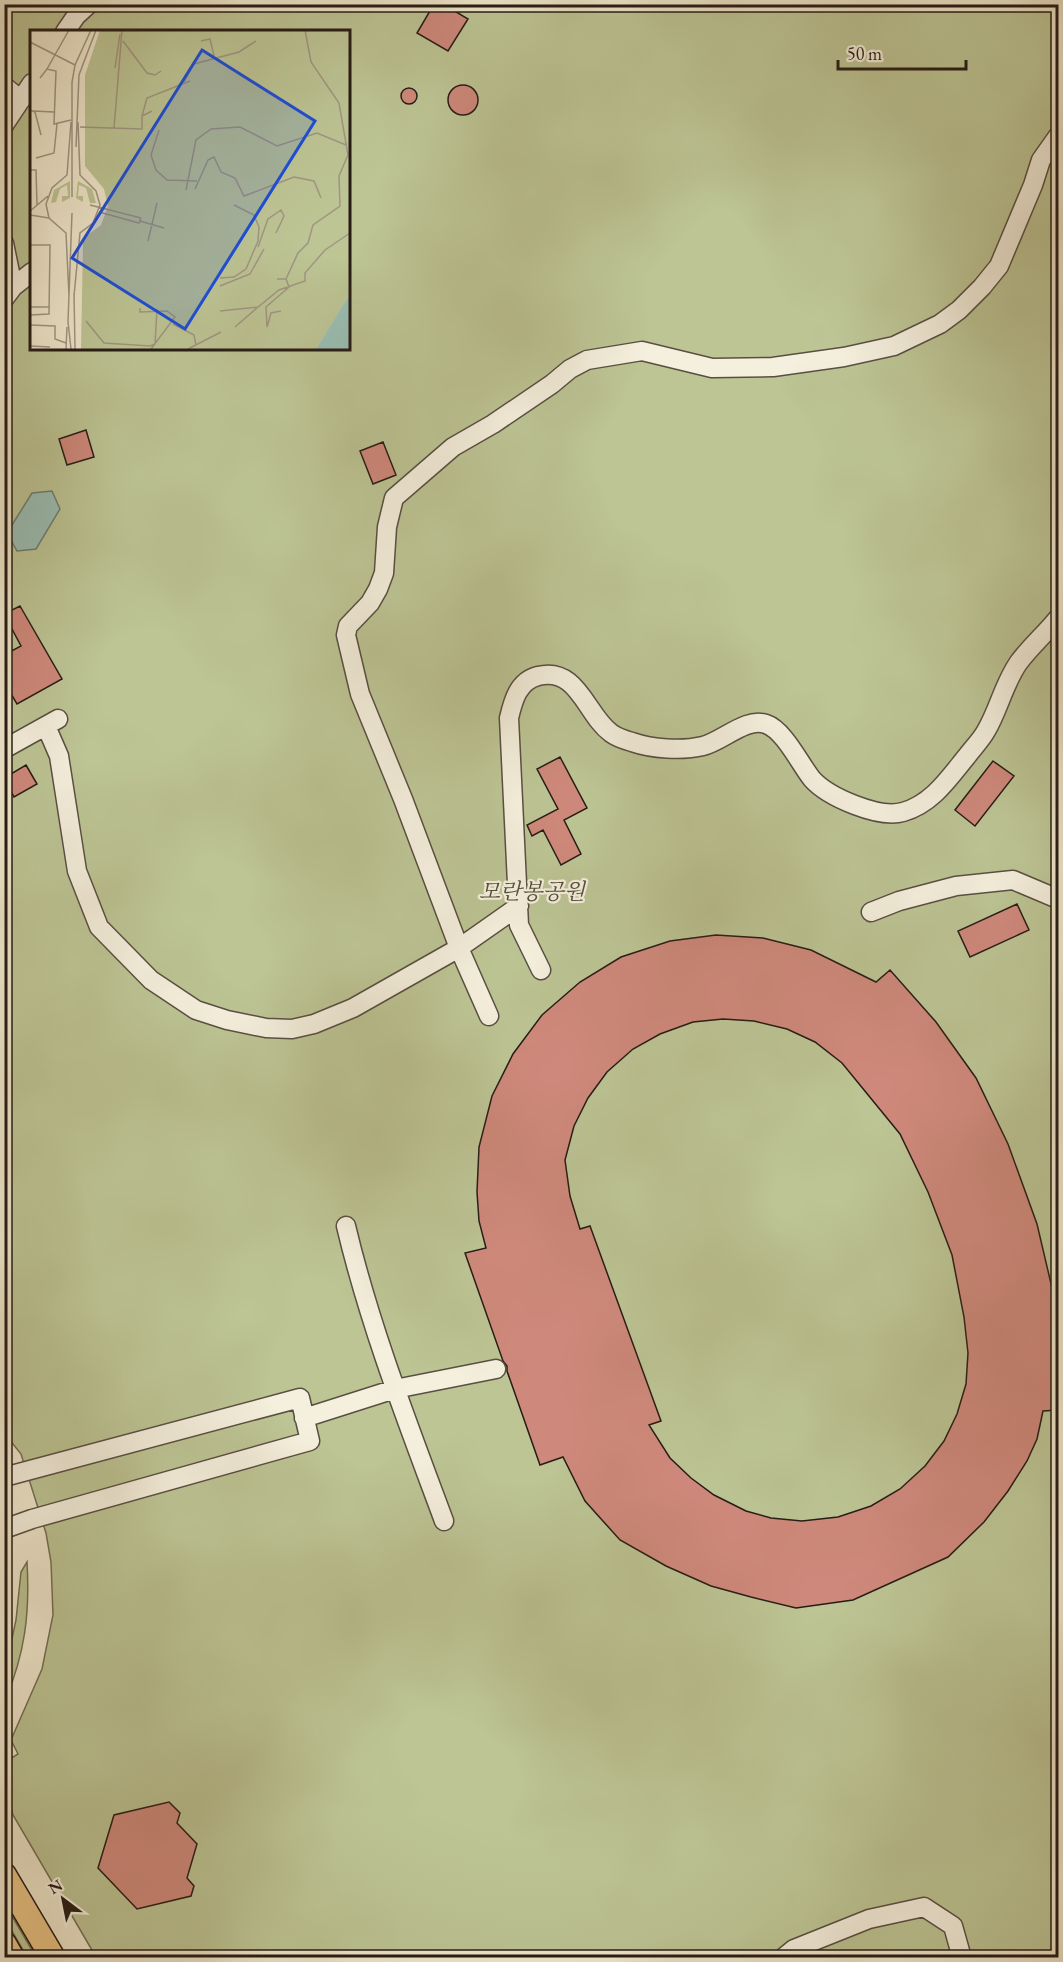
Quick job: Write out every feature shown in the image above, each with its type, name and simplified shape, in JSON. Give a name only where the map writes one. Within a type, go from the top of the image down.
[{"type":"main road","points":[[4,1875],[53,1958]]},
{"type":"main road","points":[[4,1944],[12,1958]]},
{"type":"lane","points":[[67,30],[76,16],[88,4]]},
{"type":"lane","points":[[4,86],[21,100]]},
{"type":"lane","points":[[4,125],[30,87]]},
{"type":"lane","points":[[489,1016],[459,948],[403,799],[360,694],[346,635],[348,626],[369,603],[378,589],[384,573],[387,527],[394,498],[453,447],[493,424],[570,369],[587,360],[642,351],[712,368],[773,367],[844,357],[886,348],[940,324],[959,310],[999,266],[1041,160],[1059,136]]},
{"type":"lane","points":[[4,243],[9,293]]},
{"type":"lane","points":[[9,293],[30,274]]},
{"type":"lane","points":[[540,969],[519,925],[509,718],[514,696],[525,683],[536,676],[550,674],[565,679],[580,692],[599,721],[612,734],[632,743],[648,746],[678,748],[702,746],[722,739],[740,727],[753,723],[767,724],[790,746],[813,779],[826,790],[858,806],[882,812],[902,813],[923,803],[941,788],[986,732],[1019,662],[1059,618]]},
{"type":"lane","points":[[4,749],[52,722],[77,871],[99,927],[151,980],[196,1010],[227,1020],[266,1028],[292,1029],[314,1024],[353,1008],[459,948],[519,906]]},
{"type":"lane","points":[[871,912],[899,901],[956,886],[1012,880],[1059,899]]},
{"type":"lane","points":[[346,1226],[357,1271],[395,1389],[444,1521]]},
{"type":"lane","points":[[304,1418],[395,1389],[496,1369]]},
{"type":"lane","points":[[4,1477],[300,1398],[310,1441],[4,1529]]},
{"type":"lane","points":[[792,1955],[869,1918],[924,1907],[952,1926],[962,1958]]},
{"type":"green space","name":"모란봉공원","points":[[5,5],[1058,5],[1058,1957],[96,1957],[13,1815],[5,1789],[5,1762],[18,1754],[11,1740],[42,1669],[53,1615],[51,1562],[46,1533],[21,1454],[5,1434]]},
{"type":"green space","points":[[27,1562],[28,1599],[25,1633],[22,1650],[5,1701],[5,1671],[16,1620],[21,1572]]},
{"type":"green space","points":[[4,1904],[36,1957],[27,1957],[5,1919]]},
{"type":"water","points":[[52,491],[60,509],[36,549],[17,551],[7,533],[32,493]]},
{"type":"building","points":[[434,4],[443,4],[468,19],[448,51],[417,33]]},
{"type":"building","points":[[463,85],[474,89],[478,100],[474,111],[463,115],[452,111],[448,100],[452,89]]},
{"type":"building","points":[[409,88],[415,90],[417,96],[415,102],[409,104],[403,102],[401,96],[403,90]]},
{"type":"building","points":[[86,430],[94,457],[67,465],[59,439]]},
{"type":"building","points":[[383,442],[396,475],[373,484],[360,451]]},
{"type":"building","points":[[20,606],[62,679],[17,704],[4,682],[4,655],[21,646],[4,614]]},
{"type":"building","points":[[560,757],[587,808],[564,820],[581,854],[561,865],[543,830],[532,836],[527,825],[558,809],[537,769]]},
{"type":"building","points":[[993,761],[1014,776],[975,826],[955,810]]},
{"type":"building","points":[[26,765],[37,784],[14,797],[4,778]]},
{"type":"building","points":[[1017,904],[1029,930],[970,957],[958,931]]},
{"type":"building","points":[[716,935],[763,938],[811,950],[876,982],[890,970],[936,1022],[976,1078],[1008,1144],[1037,1224],[1059,1319],[1059,1410],[1043,1411],[1037,1439],[1027,1461],[1008,1491],[984,1522],[948,1557],[853,1600],[796,1608],[751,1597],[711,1586],[666,1566],[620,1540],[585,1501],[563,1457],[540,1465],[507,1366],[503,1361],[465,1253],[486,1248],[479,1221],[477,1192],[479,1147],[492,1096],[513,1054],[542,1015],[580,982],[621,957],[670,941]],"holes":[[[723,1019],[754,1021],[787,1029],[815,1042],[842,1063],[900,1134],[928,1192],[952,1255],[964,1317],[968,1353],[966,1384],[957,1414],[944,1441],[925,1466],[900,1489],[871,1506],[838,1517],[802,1521],[771,1518],[746,1511],[714,1495],[670,1458],[649,1425],[661,1421],[590,1226],[580,1229],[570,1196],[565,1160],[574,1126],[588,1098],[607,1072],[633,1049],[660,1034],[693,1022]]]},
{"type":"building","points":[[169,1802],[180,1813],[177,1823],[197,1844],[187,1878],[194,1886],[191,1896],[137,1909],[98,1868],[114,1815]]}]
